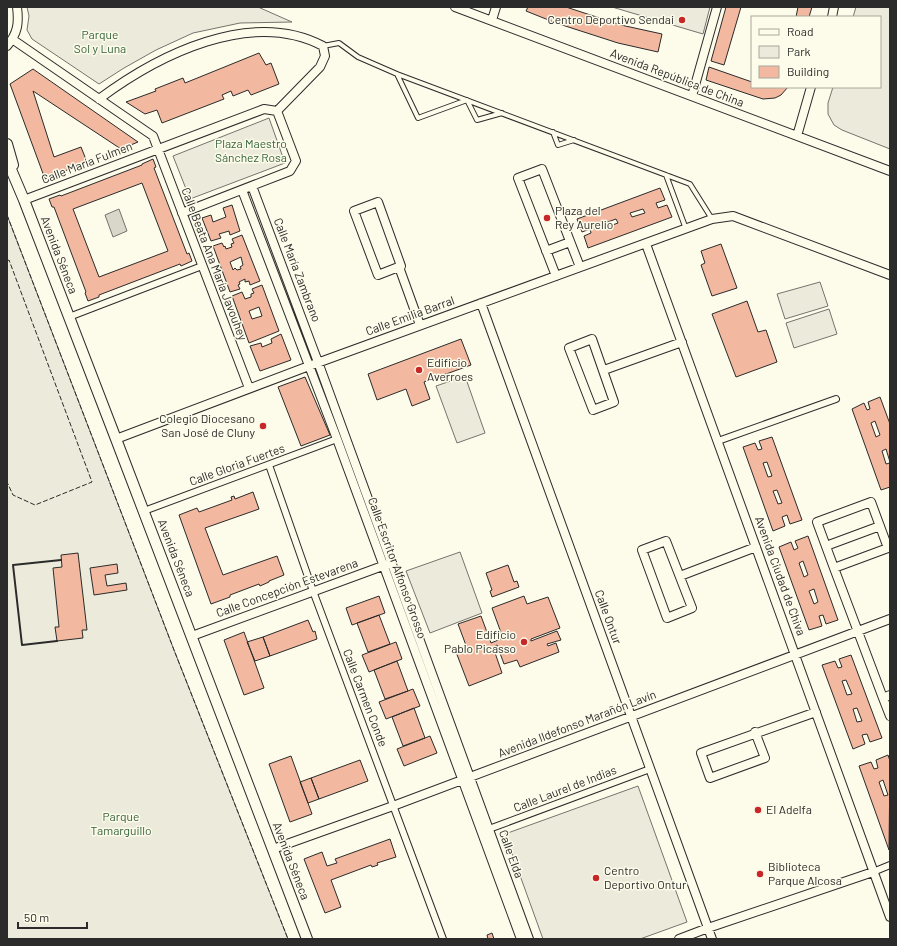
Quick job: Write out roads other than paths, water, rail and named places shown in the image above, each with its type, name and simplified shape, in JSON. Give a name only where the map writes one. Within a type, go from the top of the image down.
[{"type":"street","points":[[10,42],[19,23],[17,7]]},
{"type":"street","name":"Avenida República de China","points":[[456,7],[890,171]]},
{"type":"street","points":[[492,20],[496,7]]},
{"type":"street","points":[[692,96],[718,7]]},
{"type":"street","points":[[99,99],[113,88],[146,68],[215,38],[272,32],[311,40],[323,46],[325,56],[320,67],[278,111]]},
{"type":"street","name":"Calle Beata Ana María Javouhey","points":[[10,42],[99,99],[153,136],[249,388]]},
{"type":"street","points":[[797,136],[811,88]]},
{"type":"street","points":[[158,149],[264,108],[278,111]]},
{"type":"street","points":[[182,213],[290,171],[296,161],[278,111]]},
{"type":"street","name":"Avenida Séneca","points":[[7,144],[18,186]]},
{"type":"street","name":"Calle María Fulmen","points":[[24,200],[158,149]]},
{"type":"street","name":"Avenida Séneca","points":[[7,160],[24,200],[144,511],[307,939]]},
{"type":"street","points":[[556,276],[518,178],[542,169],[580,267]]},
{"type":"street","name":"Calle María Zambrano","points":[[252,186],[318,362]]},
{"type":"street","name":"Calle María Zambrano","points":[[242,190],[309,366]]},
{"type":"street","points":[[399,267],[378,275],[354,211],[378,202],[420,325]]},
{"type":"street","name":"Calle Emilia Barral","points":[[116,439],[318,362],[712,219],[733,216],[890,275]]},
{"type":"street","points":[[546,251],[570,242]]},
{"type":"street","name":"Avenida Ciudad de Chiva","points":[[646,244],[890,917]]},
{"type":"street","points":[[69,317],[202,266]]},
{"type":"street","name":"Calle Ontur","points":[[482,303],[712,939]]},
{"type":"street","points":[[592,339],[604,370],[614,402],[593,410],[569,348],[592,339]]},
{"type":"street","points":[[604,370],[682,342]]},
{"type":"street","name":"Calle Escritor Alfonso Grosso","points":[[318,362],[387,564],[466,778]]},
{"type":"street","name":"Calle Escritor Alfonso Grosso","points":[[309,366],[387,564]]},
{"type":"street","points":[[718,441],[836,399]]},
{"type":"street","name":"Calle Gloria Fuertes","points":[[144,511],[337,439]]},
{"type":"street","name":"Calle Carmen Conde","points":[[269,464],[313,591],[443,939]]},
{"type":"street","points":[[834,568],[888,548],[871,502],[817,522],[834,568],[858,631],[886,697],[890,716]]},
{"type":"street","points":[[826,546],[880,526]]},
{"type":"street","points":[[666,541],[680,576],[692,608],[667,618],[642,550],[666,541]]},
{"type":"street","points":[[680,576],[756,547]]},
{"type":"street","name":"Calle Concepción Estevarena","points":[[192,636],[387,564]]},
{"type":"street","name":"Avenida Ildefonso Marañón Lavín","points":[[273,849],[394,806],[890,619]]},
{"type":"street","points":[[756,732],[765,758],[710,778],[701,753],[756,732],[816,712]]},
{"type":"street","name":"Calle Laurel de Indias","points":[[489,829],[650,769]]},
{"type":"street","name":"Calle Elda","points":[[466,778],[489,829],[529,939]]},
{"type":"street","name":"Calle Elda","points":[[466,778],[522,939]]},
{"type":"street","points":[[679,939],[890,865]]},
{"type":"lane","points":[[323,46],[339,43],[358,57],[397,74],[690,184],[712,219]]},
{"type":"lane","points":[[397,74],[418,118],[466,100]]},
{"type":"lane","points":[[466,100],[477,120],[502,113]]},
{"type":"lane","points":[[553,132],[558,145],[574,140]]},
{"type":"lane","points":[[666,175],[686,229]]},
{"type":"place","name":"Centro Deportivo Sendai","points":[[682,20]]},
{"type":"place","name":"Plaza del Rey Aurelio","points":[[547,218]]},
{"type":"place","name":"Edificio Averroes","points":[[419,370]]},
{"type":"place","name":"Colegio Diocesano San José de Cluny","points":[[263,426]]},
{"type":"place","name":"Edificio Pablo Picasso","points":[[524,642]]},
{"type":"place","name":"EI Adelfa","points":[[758,810]]},
{"type":"place","name":"Biblioteca Parque Alcosa","points":[[760,874]]},
{"type":"place","name":"Centro Deportivo Ontur","points":[[596,878]]},
{"type":"park label","name":"Parque Sol y Luna","points":[[100,42]]},
{"type":"park label","name":"Plaza Maestro Sánchez Rosa","points":[[251,151]]},
{"type":"park label","name":"Parque Tamarguillo","points":[[121,824]]}]
